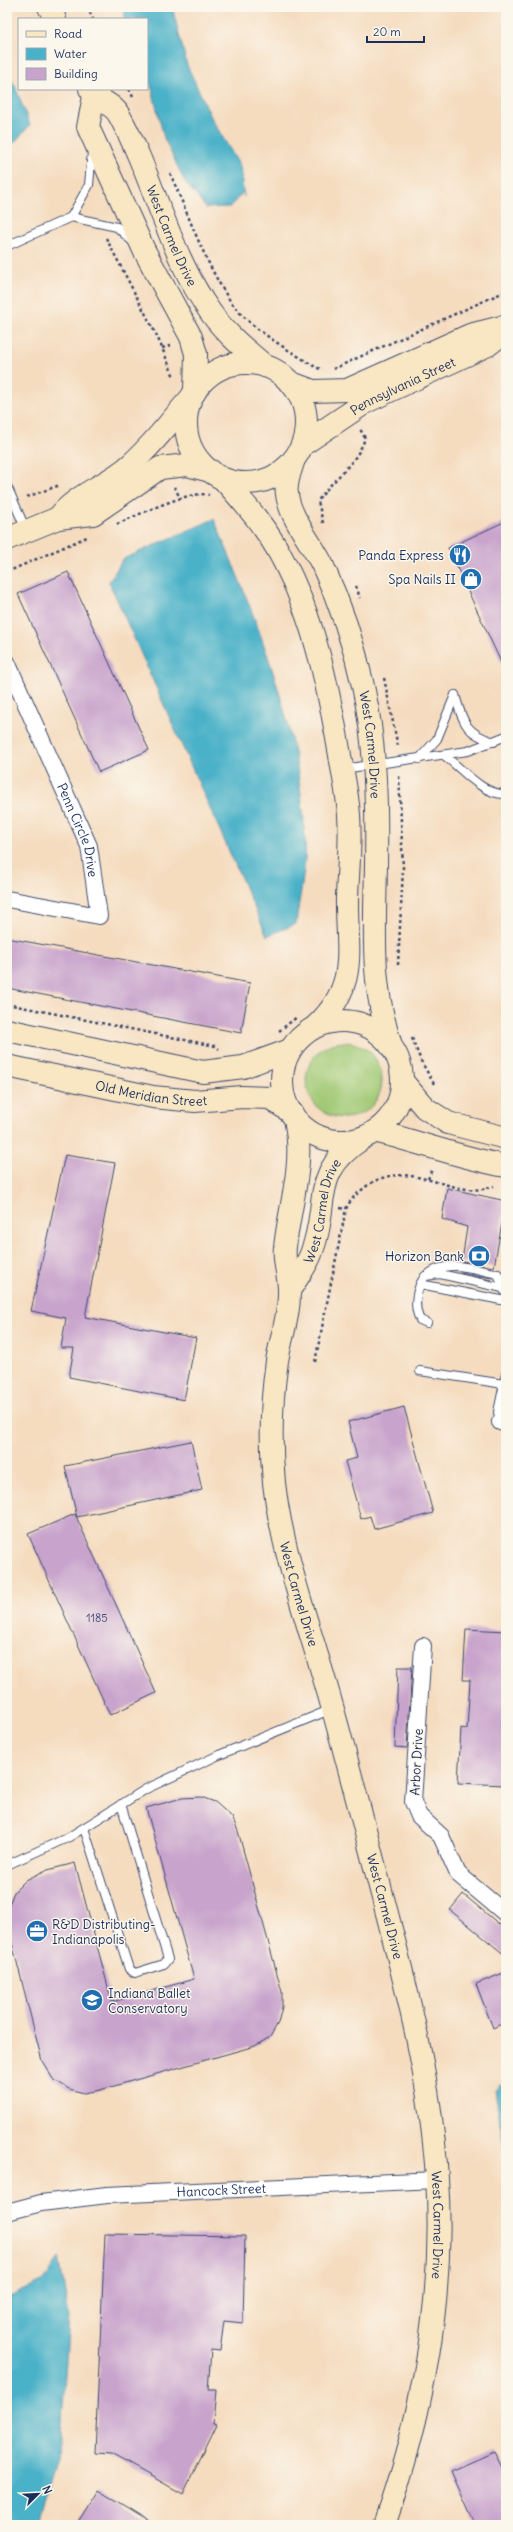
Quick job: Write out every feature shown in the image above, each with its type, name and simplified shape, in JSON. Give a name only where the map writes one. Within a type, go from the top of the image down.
[{"type":"street","points":[[49,7],[54,18]]},
{"type":"street","name":"West Carmel Drive","points":[[92,93],[88,127],[144,250],[191,337],[196,354],[194,395]]},
{"type":"street","name":"West Carmel Drive","points":[[92,93],[118,113],[188,270],[211,313],[239,345],[266,366]]},
{"type":"street","name":"Pennsylvania Street","points":[[289,382],[313,391],[347,390],[470,335],[506,326]]},
{"type":"street","name":"Pennsylvania Street","points":[[298,452],[366,402],[488,345],[506,332]]},
{"type":"street","points":[[17,535],[58,518],[93,514],[105,508],[160,468],[187,465],[239,483],[262,481],[277,475],[298,452],[305,415],[302,400],[289,382],[266,366],[244,363],[230,366],[210,375],[194,395],[132,463],[115,477],[69,504],[58,518]]},
{"type":"street","points":[[194,395],[186,420],[189,442],[200,461],[217,475]]},
{"type":"street","name":"West Carmel Drive","points":[[298,452],[286,494],[291,512],[322,564],[347,630],[363,686],[372,737],[374,764],[375,985],[381,1018],[391,1045]]},
{"type":"street","name":"West Carmel Drive","points":[[217,475],[260,522],[282,556],[296,590],[319,655],[334,717],[347,787],[350,823],[348,973],[335,1003],[309,1019]]},
{"type":"street","name":"Penn Circle Drive","points":[[7,662],[89,846],[99,916],[7,899]]},
{"type":"street","points":[[309,1019],[339,1020],[363,1024],[383,1036],[391,1045],[400,1063],[402,1082],[402,1092],[395,1110],[369,1134],[351,1141],[326,1139],[304,1128],[294,1116],[283,1089],[282,1075],[290,1050],[306,1032],[309,1019]]},
{"type":"street","name":"Old Meridian Street","points":[[7,1030],[204,1072],[244,1067],[290,1050]]},
{"type":"street","name":"Old Meridian Street","points":[[7,1066],[153,1097],[195,1101],[248,1096],[270,1098],[294,1116]]},
{"type":"street","points":[[402,1082],[425,1108],[448,1123],[506,1138]]},
{"type":"street","name":"West Carmel Drive","points":[[294,1116],[300,1150],[295,1199],[284,1251],[290,1291],[277,1362],[271,1416],[274,1485],[286,1545],[333,1709],[419,2040],[432,2120],[438,2180],[438,2240],[427,2362],[415,2424],[384,2525]]},
{"type":"street","points":[[369,1134],[416,1141],[462,1157],[503,1175]]},
{"type":"street","name":"West Carmel Drive","points":[[290,1291],[311,1254],[329,1172],[339,1156],[369,1134]]},
{"type":"street","name":"Arbor Drive","points":[[423,1646],[413,1802],[419,1816],[441,1836],[458,1874],[506,1914]]},
{"type":"street","name":"Hancock Street","points":[[7,2212],[41,2203],[107,2195],[438,2180]]},
{"type":"lane","points":[[7,246],[71,217],[89,185],[92,136]]},
{"type":"lane","points":[[71,217],[117,227],[144,250]]},
{"type":"lane","points":[[7,486],[14,501],[17,535]]},
{"type":"lane","points":[[418,759],[437,739],[456,695],[462,718],[476,736],[494,742]]},
{"type":"lane","points":[[343,769],[445,756],[468,751],[506,736]]},
{"type":"lane","points":[[445,756],[490,791],[506,794]]},
{"type":"lane","points":[[427,1323],[420,1320],[415,1308],[420,1284],[425,1276],[435,1268],[453,1265],[498,1274],[505,1291]]},
{"type":"lane","points":[[425,1276],[440,1274],[505,1291]]},
{"type":"lane","points":[[420,1284],[506,1301]]},
{"type":"lane","points":[[420,1371],[504,1384]]},
{"type":"lane","points":[[503,1423],[498,1412],[506,1374]]},
{"type":"lane","points":[[7,1865],[70,1837],[146,1789],[219,1755],[333,1709]]},
{"type":"lane","points":[[84,1828],[129,1969],[134,1973],[164,1964],[168,1959],[121,1804]]},
{"type":"path","points":[[87,7],[92,18]]},
{"type":"path","points":[[130,90],[136,102]]},
{"type":"path","points":[[167,167],[227,296],[252,323],[282,346],[317,368],[331,370],[506,291]]},
{"type":"path","points":[[106,237],[162,348],[175,381]]},
{"type":"path","points":[[162,348],[178,344]]},
{"type":"path","points":[[339,475],[356,457],[366,438]]},
{"type":"path","points":[[14,501],[66,483]]},
{"type":"path","points":[[7,1004],[215,1046],[222,1051]]},
{"type":"path","points":[[275,1034],[309,1019]]},
{"type":"path","points":[[411,1036],[421,1062],[436,1086]]},
{"type":"path","points":[[428,1179],[434,1162]]},
{"type":"path","points":[[315,1362],[346,1209],[351,1199],[373,1182],[389,1175],[428,1179],[481,1191],[503,1175]]},
{"type":"green space","points":[[344,1042],[359,1045],[371,1053],[379,1065],[382,1080],[379,1095],[371,1107],[359,1115],[344,1118],[329,1115],[317,1107],[309,1095],[306,1080],[309,1065],[317,1053],[329,1045]]},
{"type":"water","points":[[126,7],[172,7],[187,65],[213,121],[240,166],[244,197],[243,192],[230,207],[206,208],[185,182],[164,138],[148,73],[148,18],[124,18]]},
{"type":"water","points":[[7,73],[15,86],[30,125],[13,144],[7,141]]},
{"type":"water","points":[[214,519],[261,636],[274,675],[286,715],[295,756],[301,797],[305,840],[305,861],[296,924],[267,936],[109,582],[123,559]]},
{"type":"water","points":[[500,2085],[506,2085],[506,2161],[495,2090]]},
{"type":"water","points":[[59,2257],[69,2316],[60,2451],[37,2525],[7,2525],[7,2298],[44,2281]]},
{"type":"building","points":[[506,521],[506,673],[448,548]]},
{"type":"building","points":[[68,572],[149,750],[99,772],[18,594]]},
{"type":"building","points":[[7,938],[250,983],[241,1033],[7,988]]},
{"type":"building","points":[[65,1155],[115,1163],[85,1317],[196,1338],[184,1400],[69,1377],[74,1348],[61,1348],[66,1318],[31,1311]]},
{"type":"building","name":"Horizon Bank","points":[[447,1188],[506,1201],[494,1267],[462,1261],[467,1227],[442,1219]]},
{"type":"building","points":[[460,1272],[492,1278],[491,1280]]},
{"type":"building","points":[[404,1407],[433,1513],[374,1529],[370,1516],[361,1519],[345,1461],[357,1458],[348,1422]]},
{"type":"building","points":[[191,1441],[202,1490],[77,1517],[65,1466]]},
{"type":"building","points":[[75,1514],[156,1693],[110,1715],[28,1534]]},
{"type":"building","points":[[466,1629],[506,1631],[505,1785],[458,1783],[461,1728],[467,1729],[470,1680],[463,1680]]},
{"type":"building","points":[[398,1667],[412,1667],[407,1748],[395,1747]]},
{"type":"building","points":[[201,1797],[215,1802],[232,1817],[238,1831],[282,1992],[282,2007],[278,2023],[270,2037],[255,2046],[100,2090],[84,2093],[69,2089],[53,2079],[42,2061],[7,1923],[8,1907],[14,1892],[26,1880],[44,1871],[75,1863],[112,2002],[194,1979],[146,1808],[182,1798]]},
{"type":"building","points":[[463,1894],[506,1930],[506,1956],[450,1910]]},
{"type":"building","points":[[506,1972],[506,2022],[493,2028],[476,1984]]},
{"type":"building","points":[[105,2234],[245,2236],[243,2323],[224,2321],[220,2351],[211,2350],[208,2390],[216,2390],[213,2423],[217,2424],[183,2494],[111,2454],[95,2453]]},
{"type":"building","points":[[494,2452],[506,2475],[506,2525],[475,2525],[451,2471]]},
{"type":"building","points":[[98,2490],[155,2525],[76,2525]]},
{"type":"place","name":"Panda Express","points":[[460,555]]},
{"type":"place","name":"Spa Nails II","points":[[471,579]]},
{"type":"place","name":"Horizon Bank","points":[[479,1256]]},
{"type":"place","name":"R&D Distributing- Indianapolis","points":[[37,1931]]},
{"type":"place","name":"Indiana Ballet Conservatory","points":[[92,2000]]}]
